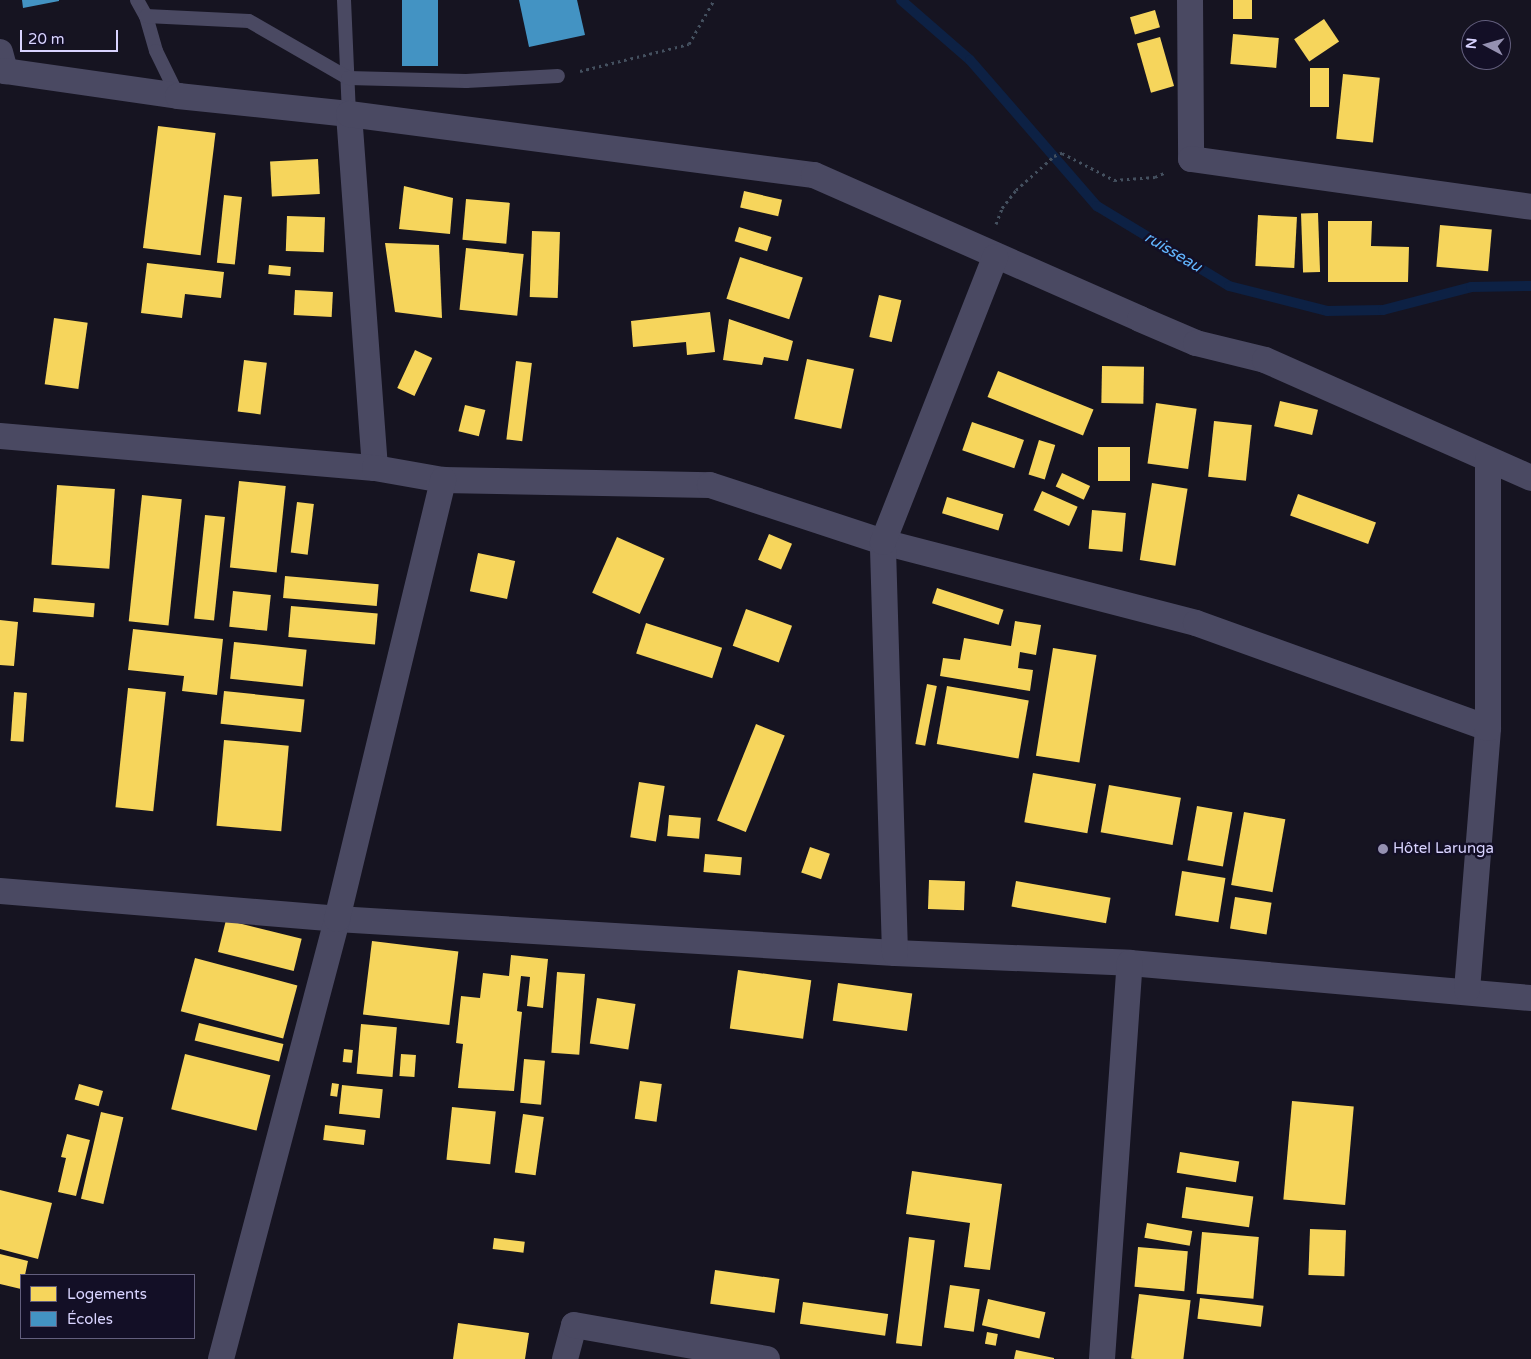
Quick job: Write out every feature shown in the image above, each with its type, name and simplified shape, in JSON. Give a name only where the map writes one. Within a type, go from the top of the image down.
[{"type":"street","points":[[1190,0],[1191,159],[1531,207]]},
{"type":"street","points":[[0,52],[6,71],[178,96],[350,114],[814,176],[941,229],[995,257],[1196,343],[1265,360],[1531,478]]},
{"type":"street","points":[[350,114],[375,468]]},
{"type":"street","points":[[895,953],[883,542],[995,257]]},
{"type":"street","points":[[0,436],[375,468],[443,480],[710,485],[883,542],[1196,623],[1488,728]]},
{"type":"street","points":[[1467,990],[1488,728],[1488,460]]},
{"type":"street","points":[[221,1359],[338,920],[443,480]]},
{"type":"street","points":[[0,891],[338,920],[895,953],[1130,963],[1467,990],[1531,998]]},
{"type":"street","points":[[1102,1359],[1130,963]]},
{"type":"street","points":[[565,1359],[574,1325],[767,1359]]},
{"type":"lane","points":[[137,0],[146,16],[156,52],[178,96]]},
{"type":"lane","points":[[344,0],[350,114]]},
{"type":"lane","points":[[146,16],[249,21],[348,78],[466,81],[558,76]]},
{"type":"path","points":[[558,76],[689,44],[714,0]]},
{"type":"path","points":[[995,257],[995,228],[1002,208],[1016,190],[1054,156],[1062,153],[1114,180],[1155,178],[1191,159]]},
{"type":"building: Logements","points":[[1233,0],[1252,0],[1252,19],[1233,19]]},
{"type":"building: Logements","points":[[1155,10],[1160,27],[1135,34],[1130,17]]},
{"type":"building: Logements","points":[[1324,19],[1339,41],[1309,62],[1294,39]]},
{"type":"building: Logements","points":[[1233,34],[1279,38],[1276,68],[1230,64]]},
{"type":"building: Logements","points":[[1160,37],[1174,86],[1151,93],[1137,44]]},
{"type":"building: Logements","points":[[1310,68],[1329,68],[1329,107],[1310,107]]},
{"type":"building: Logements","points":[[1343,74],[1380,78],[1373,143],[1336,139]]},
{"type":"building: Logements","points":[[158,126],[216,133],[201,255],[143,248]]},
{"type":"building: Logements","points":[[318,159],[320,194],[272,196],[270,162]]},
{"type":"building: Logements","points":[[404,186],[453,198],[450,234],[399,229]]},
{"type":"building: Logements","points":[[744,191],[782,200],[778,216],[740,208]]},
{"type":"building: Logements","points":[[224,195],[242,197],[235,265],[217,263]]},
{"type":"building: Logements","points":[[466,199],[510,203],[506,244],[462,240]]},
{"type":"building: Logements","points":[[1318,213],[1320,272],[1303,273],[1301,214]]},
{"type":"building: Logements","points":[[1258,215],[1297,217],[1294,268],[1255,266]]},
{"type":"building: Logements","points":[[287,216],[325,217],[324,252],[286,251]]},
{"type":"building: Logements","points":[[1328,221],[1372,221],[1371,246],[1409,247],[1408,282],[1328,282]]},
{"type":"building: Logements","points":[[1440,225],[1492,230],[1488,271],[1436,267]]},
{"type":"building: Logements","points":[[739,227],[772,237],[767,251],[735,241]]},
{"type":"building: Logements","points":[[532,231],[560,232],[558,298],[530,297]]},
{"type":"building: Logements","points":[[385,243],[439,245],[442,318],[395,312]]},
{"type":"building: Logements","points":[[466,248],[524,254],[517,316],[460,310]]},
{"type":"building: Logements","points":[[740,257],[803,277],[789,319],[726,299]]},
{"type":"building: Logements","points":[[147,263],[224,272],[221,298],[185,294],[182,318],[141,313]]},
{"type":"building: Logements","points":[[269,265],[291,267],[290,276],[268,274]]},
{"type":"building: Logements","points":[[295,290],[333,292],[332,317],[294,315]]},
{"type":"building: Logements","points":[[879,295],[901,300],[892,342],[869,337]]},
{"type":"building: Logements","points":[[710,312],[715,352],[687,355],[686,342],[633,347],[631,321]]},
{"type":"building: Logements","points":[[54,318],[88,323],[78,389],[45,384]]},
{"type":"building: Logements","points":[[729,319],[793,341],[788,361],[764,357],[762,365],[723,360]]},
{"type":"building: Logements","points":[[415,350],[432,358],[414,396],[397,388]]},
{"type":"building: Logements","points":[[807,359],[854,369],[841,429],[794,419]]},
{"type":"building: Logements","points":[[244,360],[267,363],[260,414],[238,412]]},
{"type":"building: Logements","points":[[516,361],[532,363],[522,441],[506,439]]},
{"type":"building: Logements","points":[[1102,366],[1144,367],[1143,404],[1101,403]]},
{"type":"building: Logements","points":[[998,371],[1093,410],[1083,436],[988,397]]},
{"type":"building: Logements","points":[[1280,401],[1318,410],[1312,435],[1274,426]]},
{"type":"building: Logements","points":[[1156,403],[1197,409],[1188,469],[1148,463]]},
{"type":"building: Logements","points":[[465,405],[485,410],[479,436],[458,431]]},
{"type":"building: Logements","points":[[1214,421],[1252,425],[1246,481],[1208,477]]},
{"type":"building: Logements","points":[[972,422],[1024,440],[1014,468],[962,450]]},
{"type":"building: Logements","points":[[1039,440],[1055,445],[1045,479],[1028,474]]},
{"type":"building: Logements","points":[[1098,447],[1130,447],[1130,481],[1098,481]]},
{"type":"building: Logements","points":[[1062,473],[1090,486],[1084,500],[1056,487]]},
{"type":"building: Logements","points":[[239,481],[286,486],[277,572],[230,568]]},
{"type":"building: Logements","points":[[1152,483],[1188,489],[1175,566],[1140,560]]},
{"type":"building: Logements","points":[[57,485],[115,489],[109,569],[51,565]]},
{"type":"building: Logements","points":[[1042,491],[1078,507],[1069,526],[1033,510]]},
{"type":"building: Logements","points":[[1298,494],[1376,522],[1368,544],[1290,516]]},
{"type":"building: Logements","points":[[142,495],[182,499],[169,625],[129,621]]},
{"type":"building: Logements","points":[[947,497],[1003,514],[998,531],[942,513]]},
{"type":"building: Logements","points":[[297,502],[314,504],[308,555],[291,553]]},
{"type":"building: Logements","points":[[1092,510],[1126,513],[1122,552],[1089,549]]},
{"type":"building: Logements","points":[[205,515],[225,517],[214,621],[194,618]]},
{"type":"building: Logements","points":[[769,534],[792,544],[781,570],[758,560]]},
{"type":"building: Logements","points":[[617,537],[665,558],[640,614],[592,593]]},
{"type":"building: Logements","points":[[478,553],[515,561],[507,599],[470,591]]},
{"type":"building: Logements","points":[[285,576],[379,584],[377,606],[283,598]]},
{"type":"building: Logements","points":[[937,588],[1004,610],[999,625],[932,603]]},
{"type":"building: Logements","points":[[233,591],[271,595],[267,631],[229,627]]},
{"type":"building: Logements","points":[[34,598],[95,603],[94,617],[33,612]]},
{"type":"building: Logements","points":[[291,606],[378,614],[375,644],[288,637]]},
{"type":"building: Logements","points":[[746,609],[792,626],[779,662],[733,646]]},
{"type":"building: Logements","points":[[0,620],[18,622],[14,666],[0,665]]},
{"type":"building: Logements","points":[[1015,621],[1041,625],[1036,655],[1020,652],[1018,668],[1033,670],[1030,691],[940,676],[943,658],[960,660],[964,638],[1011,646]]},
{"type":"building: Logements","points":[[646,623],[722,648],[712,678],[636,653]]},
{"type":"building: Logements","points":[[133,629],[223,639],[217,695],[182,691],[184,676],[128,670]]},
{"type":"building: Logements","points":[[234,642],[307,650],[303,686],[230,679]]},
{"type":"building: Logements","points":[[1053,648],[1096,655],[1079,763],[1036,756]]},
{"type":"building: Logements","points":[[927,684],[937,686],[925,746],[915,744]]},
{"type":"building: Logements","points":[[947,686],[1029,700],[1018,759],[937,744]]},
{"type":"building: Logements","points":[[128,688],[166,692],[153,811],[115,807]]},
{"type":"building: Logements","points":[[224,691],[305,699],[301,732],[221,724]]},
{"type":"building: Logements","points":[[14,692],[27,693],[24,742],[11,741]]},
{"type":"building: Logements","points":[[756,724],[785,736],[746,832],[717,820]]},
{"type":"building: Logements","points":[[224,740],[289,746],[281,831],[217,826]]},
{"type":"building: Logements","points":[[1033,773],[1096,784],[1087,833],[1024,822]]},
{"type":"building: Logements","points":[[639,782],[665,786],[656,841],[630,837]]},
{"type":"building: Logements","points":[[1109,785],[1181,798],[1173,845],[1101,832]]},
{"type":"building: Logements","points":[[1197,806],[1232,812],[1223,866],[1187,860]]},
{"type":"building: Logements","points":[[1244,812],[1285,819],[1273,892],[1231,885]]},
{"type":"building: Logements","points":[[669,815],[701,818],[699,839],[667,836]]},
{"type":"building: Logements","points":[[810,847],[830,854],[821,879],[801,873]]},
{"type":"building: Logements","points":[[705,854],[742,857],[740,875],[703,872]]},
{"type":"building: Logements","points":[[1182,871],[1225,878],[1218,922],[1175,915]]},
{"type":"building: Logements","points":[[929,880],[965,881],[964,910],[928,909]]},
{"type":"building: Logements","points":[[1016,881],[1111,898],[1106,923],[1011,907]]},
{"type":"building: Logements","points":[[1235,897],[1272,903],[1267,934],[1230,929]]},
{"type":"building: Logements","points":[[226,920],[302,939],[294,971],[218,952]]},
{"type":"building: Logements","points":[[372,941],[458,952],[449,1025],[363,1014]]},
{"type":"building: Logements","points":[[511,955],[548,959],[543,1008],[527,1006],[530,977],[521,976],[517,1011],[522,1012],[514,1091],[458,1088],[463,1044],[456,1043],[461,996],[480,998],[483,973],[509,976]]},
{"type":"building: Logements","points":[[195,958],[297,985],[283,1039],[181,1011]]},
{"type":"building: Logements","points":[[738,970],[811,980],[803,1039],[730,1028]]},
{"type":"building: Logements","points":[[557,972],[585,974],[579,1055],[551,1053]]},
{"type":"building: Logements","points":[[838,983],[912,993],[907,1031],[833,1021]]},
{"type":"building: Logements","points":[[597,998],[636,1004],[628,1050],[590,1043]]},
{"type":"building: Logements","points":[[199,1023],[283,1044],[279,1062],[195,1040]]},
{"type":"building: Logements","points":[[361,1024],[397,1027],[393,1077],[357,1074]]},
{"type":"building: Logements","points":[[344,1049],[353,1050],[352,1063],[343,1062]]},
{"type":"building: Logements","points":[[185,1054],[270,1075],[257,1131],[171,1109]]},
{"type":"building: Logements","points":[[401,1054],[416,1055],[414,1077],[399,1076]]},
{"type":"building: Logements","points":[[524,1059],[545,1061],[541,1105],[520,1103]]},
{"type":"building: Logements","points":[[640,1081],[662,1084],[656,1122],[635,1119]]},
{"type":"building: Logements","points":[[332,1083],[339,1084],[337,1097],[330,1096]]},
{"type":"building: Logements","points":[[79,1084],[103,1091],[99,1106],[75,1099]]},
{"type":"building: Logements","points":[[342,1085],[383,1089],[380,1118],[339,1114]]},
{"type":"building: Logements","points":[[1292,1101],[1354,1106],[1345,1205],[1283,1200]]},
{"type":"building: Logements","points":[[452,1107],[496,1112],[490,1164],[446,1160]]},
{"type":"building: Logements","points":[[101,1112],[123,1117],[103,1204],[81,1199]]},
{"type":"building: Logements","points":[[523,1114],[544,1117],[536,1175],[515,1172]]},
{"type":"building: Logements","points":[[325,1125],[366,1130],[364,1145],[323,1140]]},
{"type":"building: Logements","points":[[67,1134],[90,1140],[76,1196],[58,1192],[66,1158],[61,1157]]},
{"type":"building: Logements","points":[[1180,1152],[1239,1161],[1236,1182],[1177,1173]]},
{"type":"building: Logements","points":[[912,1171],[1002,1184],[990,1270],[964,1267],[970,1223],[906,1214]]},
{"type":"building: Logements","points":[[1186,1187],[1253,1196],[1249,1227],[1182,1218]]},
{"type":"building: Logements","points":[[0,1190],[52,1203],[38,1259],[0,1249]]},
{"type":"building: Logements","points":[[1147,1223],[1192,1231],[1190,1246],[1144,1238]]},
{"type":"building: Logements","points":[[1310,1229],[1346,1230],[1344,1276],[1308,1275]]},
{"type":"building: Logements","points":[[1202,1232],[1259,1237],[1253,1299],[1197,1294]]},
{"type":"building: Logements","points":[[909,1237],[935,1240],[922,1346],[896,1343]]},
{"type":"building: Logements","points":[[494,1238],[525,1242],[523,1253],[493,1249]]},
{"type":"building: Logements","points":[[1138,1247],[1188,1251],[1184,1291],[1135,1287]]},
{"type":"building: Logements","points":[[0,1254],[28,1261],[25,1274],[20,1274],[20,1289],[0,1284]]},
{"type":"building: Logements","points":[[715,1270],[779,1279],[775,1313],[710,1304]]},
{"type":"building: Logements","points":[[950,1285],[980,1289],[974,1332],[944,1328]]},
{"type":"building: Logements","points":[[1139,1294],[1191,1300],[1183,1359],[1131,1359]]},
{"type":"building: Logements","points":[[1200,1298],[1264,1306],[1261,1327],[1197,1319]]},
{"type":"building: Logements","points":[[988,1299],[1045,1312],[1039,1339],[982,1325]]},
{"type":"building: Logements","points":[[803,1302],[888,1314],[885,1336],[800,1324]]},
{"type":"building: Logements","points":[[458,1323],[529,1333],[525,1359],[453,1359]]},
{"type":"building: Logements","points":[[987,1332],[998,1334],[996,1346],[985,1344]]},
{"type":"building: Logements","points":[[1016,1350],[1054,1358],[1054,1359],[1014,1359]]},
{"type":"building: Écoles","points":[[22,0],[59,0],[59,1],[23,8]]},
{"type":"building: Écoles","points":[[402,0],[438,0],[438,66],[402,66]]},
{"type":"building: Écoles","points":[[519,0],[577,0],[585,35],[529,47]]},
{"type":"waterway","name":"ruisseau","points":[[901,0],[970,60],[1097,206],[1229,286],[1327,311],[1383,310],[1471,287],[1531,286]]},
{"type":"place","name":"Hôtel Larunga","points":[[1383,849]]}]
